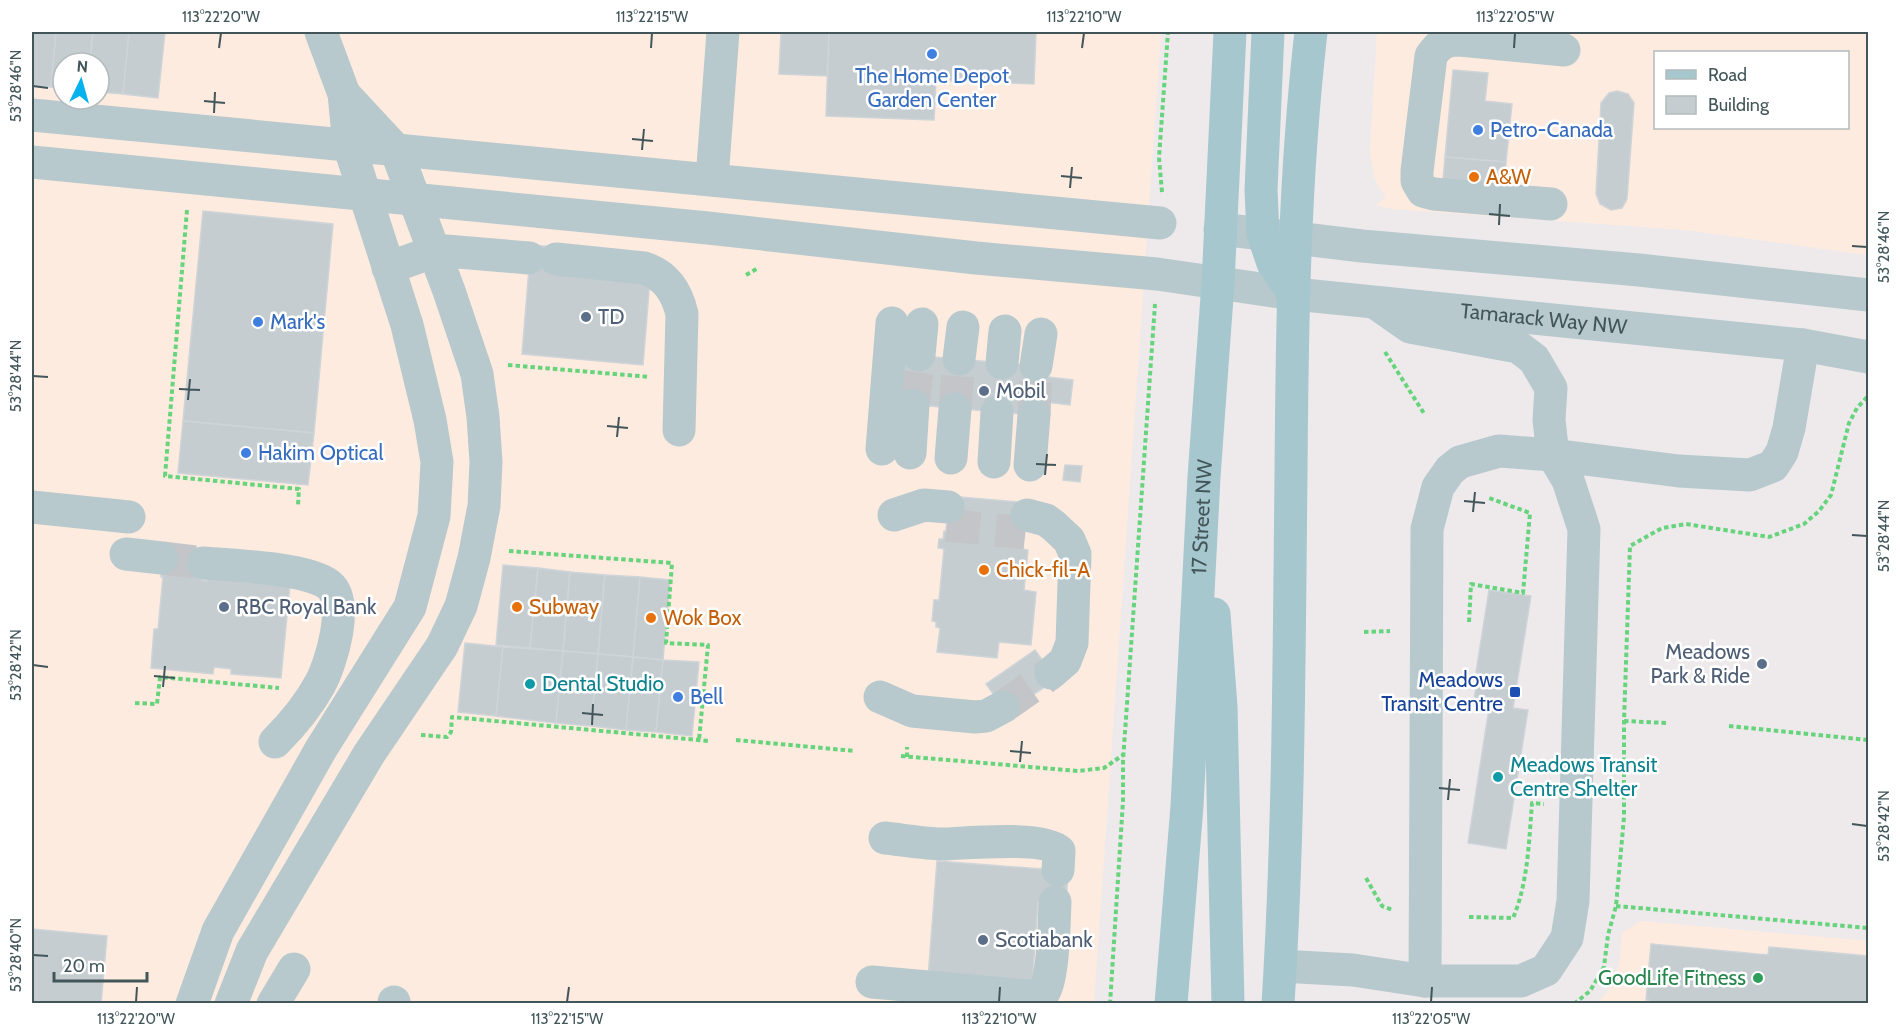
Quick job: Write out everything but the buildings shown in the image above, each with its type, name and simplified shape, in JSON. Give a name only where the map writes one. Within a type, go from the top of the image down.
[{"type":"main road","name":"17 Street NW","points":[[1171,1004],[1187,806],[1204,477],[1218,283],[1230,32]]},
{"type":"main road","points":[[1268,32],[1261,190],[1279,236]]},
{"type":"main road","points":[[1278,1004],[1288,726],[1294,294],[1273,263],[1299,142],[1311,32]]},
{"type":"main road","points":[[1204,477],[1221,706],[1228,1004]]},
{"type":"street","points":[[192,1004],[218,931],[310,768],[410,607],[434,516],[437,462],[430,420],[407,325],[349,145],[344,94],[321,32]]},
{"type":"street","points":[[712,179],[723,32]]},
{"type":"street","points":[[1551,204],[1434,194],[1423,190],[1417,181],[1417,171],[1431,56],[1440,44],[1448,40],[1460,40],[1564,50]]},
{"type":"street","points":[[231,1004],[252,951],[369,754],[442,646],[461,606],[474,558],[484,506],[486,462],[477,374],[416,199],[396,150],[344,94]]},
{"type":"street","points":[[32,115],[1160,223]]},
{"type":"street","name":"Tamarack Way NW","points":[[32,162],[697,226],[976,258],[1157,274],[1294,294],[1803,345],[1869,357]]},
{"type":"street","points":[[1220,229],[1869,295]]},
{"type":"street","points":[[388,268],[433,252],[456,251],[644,268],[654,271],[672,288],[678,298],[682,314],[679,430]]},
{"type":"street","points":[[1281,966],[1353,970],[1425,981],[1521,981],[1546,970],[1567,938],[1573,901],[1584,529],[1568,480],[1553,455],[1549,420],[1551,388],[1534,359],[1518,347],[1410,327],[1373,301]]},
{"type":"street","points":[[911,334],[896,451],[913,405]]},
{"type":"street","points":[[1425,981],[1427,529],[1438,487],[1450,470],[1460,462],[1499,451],[1553,455],[1679,471],[1750,475],[1773,466],[1782,452],[1789,428],[1803,345]]},
{"type":"street","points":[[951,458],[955,409]]},
{"type":"street","points":[[994,462],[997,412]]},
{"type":"street","points":[[1030,465],[1034,416]]},
{"type":"street","points":[[894,515],[924,505],[947,516]]},
{"type":"street","points":[[32,507],[129,517]]},
{"type":"street","points":[[1026,524],[1046,520],[1069,540],[1075,554],[1072,643],[1065,662],[1046,666]]},
{"type":"street","points":[[126,554],[162,558]]},
{"type":"street","points":[[203,563],[270,568],[312,577],[328,584],[337,594],[340,609],[334,643],[321,683],[297,719],[275,742]]},
{"type":"street","points":[[880,697],[909,693],[974,698],[985,696],[997,699]]},
{"type":"street","points":[[885,838],[944,844],[995,841],[1044,844],[1059,850],[1058,870]]},
{"type":"street","points":[[872,982],[1040,997],[1044,995],[1049,981],[1055,902]]},
{"type":"street","points":[[273,1004],[294,969]]},
{"type":"path","points":[[1163,186],[1159,158],[1168,32]]},
{"type":"path","points":[[187,209],[165,476],[299,489],[298,505]]},
{"type":"path","points":[[1110,1004],[1120,854],[1123,761],[1154,311]]},
{"type":"path","points":[[1385,352],[1425,415]]},
{"type":"path","points":[[508,365],[654,377]]},
{"type":"path","points":[[1574,1004],[1590,991],[1604,967],[1608,935],[1616,906],[1624,817],[1624,721],[1630,546],[1662,528],[1686,524],[1769,537],[1804,524],[1819,511],[1831,495],[1849,423],[1857,408],[1869,396]]},
{"type":"path","points":[[1469,622],[1471,584],[1523,593],[1530,513],[1489,498]]},
{"type":"path","points":[[508,551],[672,564],[666,643],[708,645],[699,740]]},
{"type":"path","points":[[1364,632],[1390,630]]},
{"type":"path","points":[[135,703],[157,704],[160,676],[279,688],[279,696]]},
{"type":"path","points":[[452,717],[709,741]]},
{"type":"path","points":[[1624,721],[1667,723]]},
{"type":"path","points":[[1729,726],[1869,740]]},
{"type":"path","points":[[736,740],[855,751]]},
{"type":"path","points":[[907,747],[907,757]]},
{"type":"path","points":[[901,756],[1078,771],[1104,768],[1124,755]]},
{"type":"path","points":[[1469,917],[1513,918],[1518,907],[1527,858],[1532,803],[1553,804]]},
{"type":"path","points":[[1366,878],[1382,906],[1400,912]]},
{"type":"path","points":[[1616,906],[1869,928]]},
{"type":"shaded area","points":[[32,32],[1161,32],[1094,1003],[32,1003]]},
{"type":"shaded area","points":[[1377,32],[1868,32],[1868,255],[1685,230],[1392,209],[1376,205],[1386,197],[1374,175],[1370,151]]},
{"type":"shaded area","name":"GoodLife Fitness","points":[[1641,921],[1868,941],[1868,1003],[1597,1004],[1615,977],[1620,960],[1622,933]]},
{"type":"tunnel","points":[[913,405],[919,355]]},
{"type":"tunnel","points":[[955,409],[959,359]]},
{"type":"tunnel","points":[[1034,415],[1036,366]]},
{"type":"tunnel","points":[[947,525],[1025,533]]},
{"type":"tunnel","points":[[162,558],[203,563]]},
{"type":"tunnel","points":[[1003,707],[1051,673]]},
{"type":"place","name":"The Home Depot Garden Center","points":[[932,54]]},
{"type":"place","name":"Petro-Canada","points":[[1478,130]]},
{"type":"place","name":"A&W","points":[[1474,177]]},
{"type":"place","name":"TD","points":[[586,317]]},
{"type":"place","name":"Mark's","points":[[258,322]]},
{"type":"place","name":"Mobil","points":[[984,391]]},
{"type":"place","name":"Hakim Optical","points":[[246,453]]},
{"type":"place","name":"Chick-fil-A","points":[[984,570]]},
{"type":"place","name":"RBC Royal Bank","points":[[224,607]]},
{"type":"place","name":"Subway","points":[[517,607]]},
{"type":"place","name":"Wok Box","points":[[651,618]]},
{"type":"place","name":"Meadows Park & Ride","points":[[1762,664]]},
{"type":"place","name":"Dental Studio","points":[[530,684]]},
{"type":"place","name":"Meadows Transit Centre","points":[[1515,692]]},
{"type":"place","name":"Bell","points":[[678,697]]},
{"type":"place","name":"Meadows Transit Centre Shelter","points":[[1498,777]]},
{"type":"place","name":"Scotiabank","points":[[983,940]]},
{"type":"place","name":"GoodLife Fitness","points":[[1758,978]]}]
